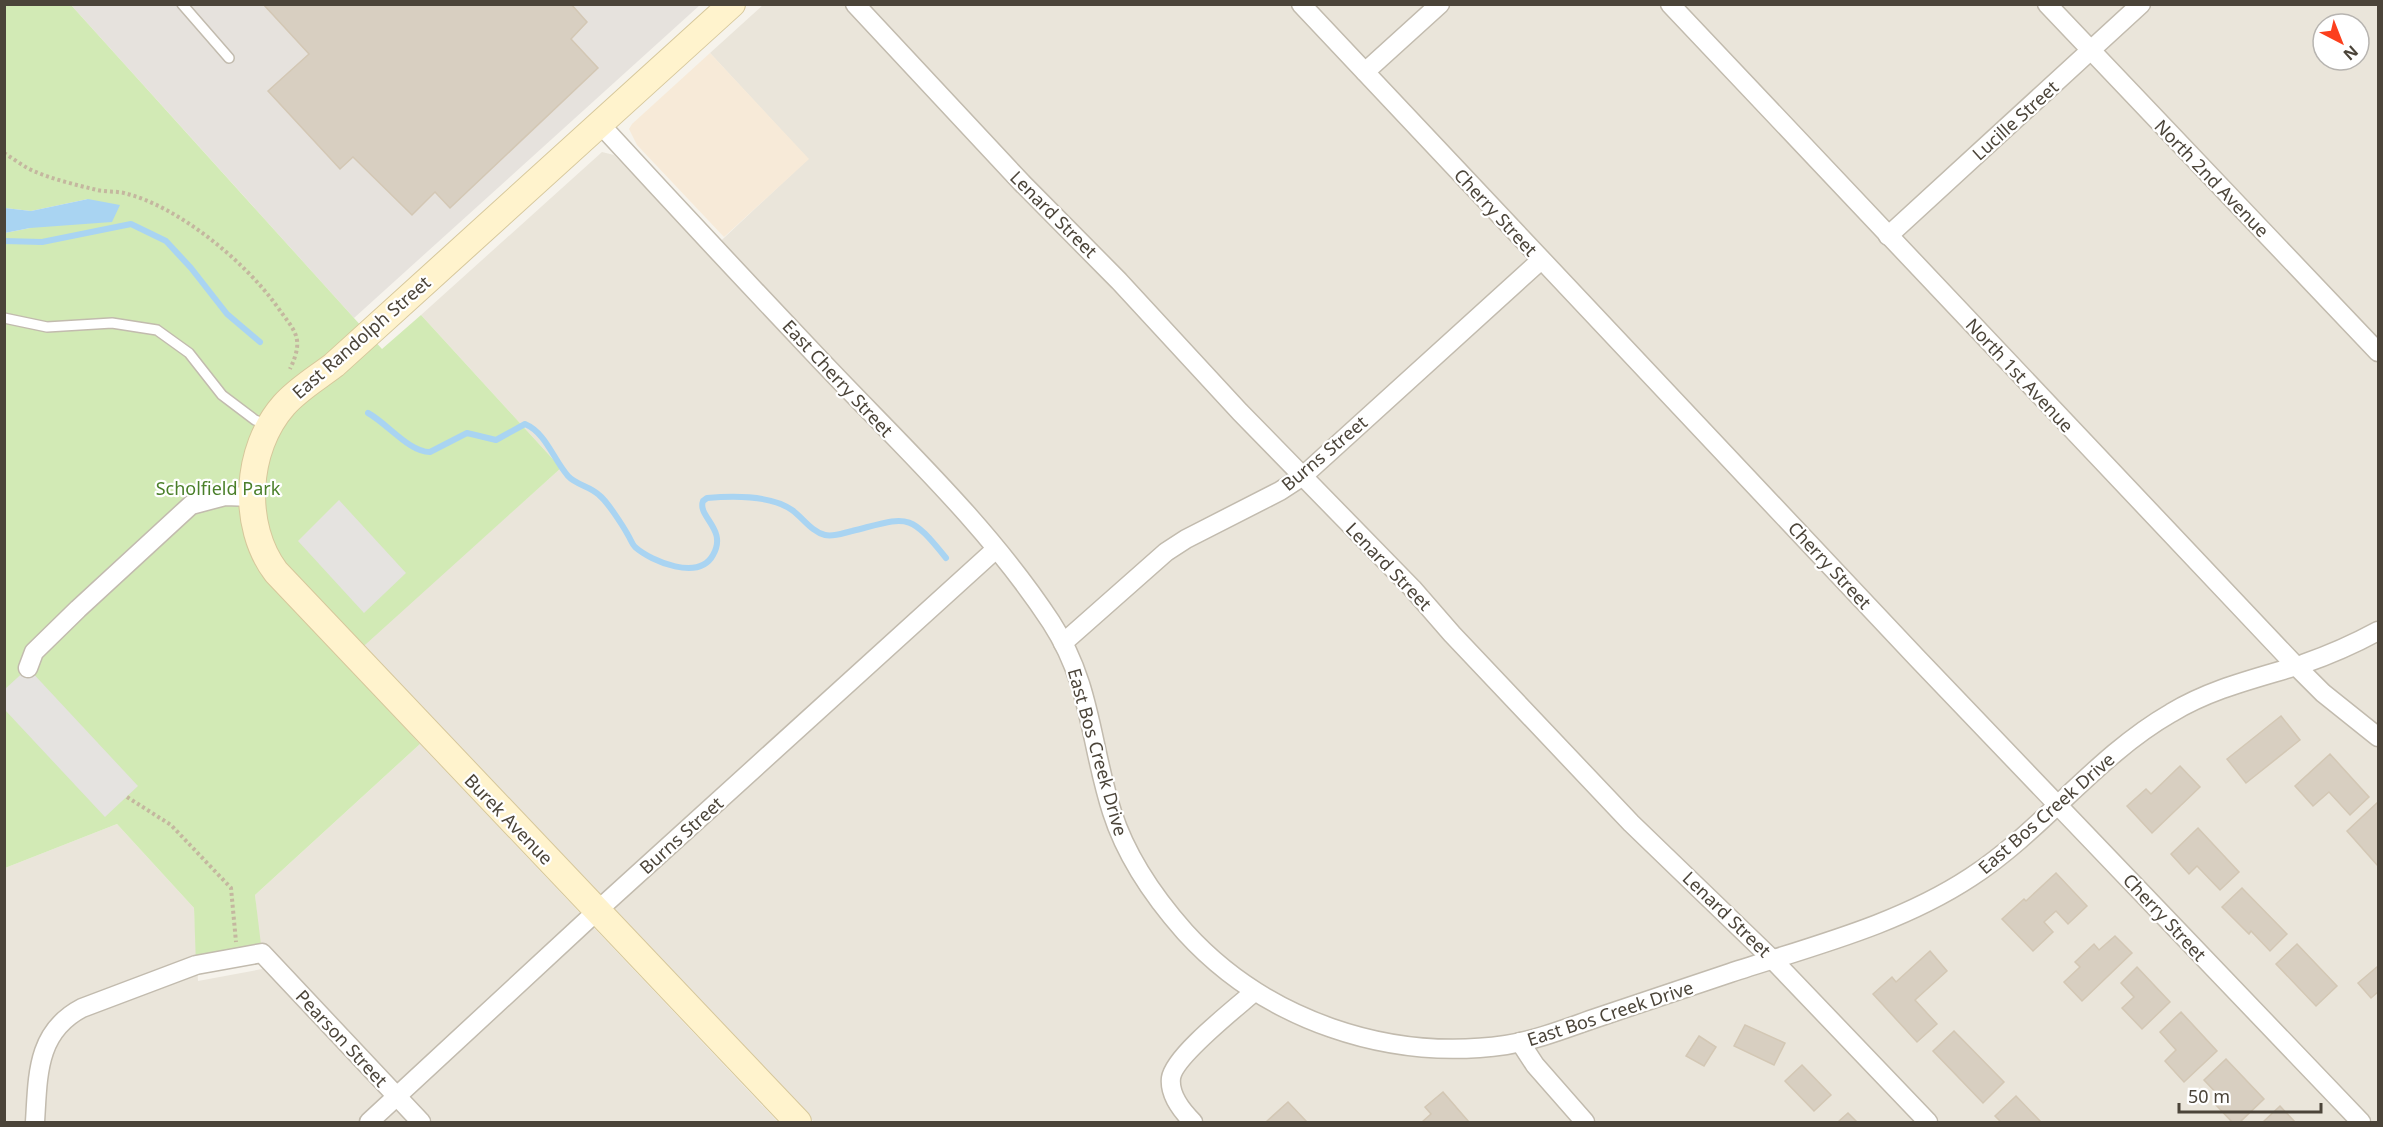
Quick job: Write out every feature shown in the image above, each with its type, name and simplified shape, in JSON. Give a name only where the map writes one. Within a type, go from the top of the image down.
[{"type":"street","name":"East Randolph Street","points":[[253,497],[256,458],[270,426],[283,406],[334,364],[732,4]]},
{"type":"street","name":"Lenard Street","points":[[855,4],[1412,588],[1452,634],[1631,823],[1773,960],[1928,1122]]},
{"type":"street","name":"Cherry Street","points":[[1301,4],[1540,260],[2361,1122]]},
{"type":"street","points":[[1365,72],[1440,4]]},
{"type":"street","name":"North 1st Avenue","points":[[1670,4],[2296,666],[2323,693],[2379,737]]},
{"type":"street","name":"North 2nd Avenue","points":[[2047,4],[2379,352]]},
{"type":"street","name":"Lucille Street","points":[[1888,236],[2141,4]]},
{"type":"street","name":"East Cherry Street","points":[[600,124],[961,509],[1034,598],[1063,643]]},
{"type":"street","name":"Burns Street","points":[[1063,643],[1166,552],[1186,539],[1280,491],[1303,476],[1540,260]]},
{"type":"street","points":[[28,668],[34,652],[191,505],[225,496],[253,497]]},
{"type":"street","name":"Burek Avenue","points":[[253,497],[258,538],[266,558],[276,572],[798,1122]]},
{"type":"street","name":"Burns Street","points":[[369,1122],[597,911],[996,549]]},
{"type":"street","name":"East Bos Creek Drive","points":[[1063,643],[1080,680],[1111,811],[1129,851],[1148,884],[1182,929],[1218,963],[1254,992],[1318,1024],[1373,1040],[1414,1046],[1453,1048],[1520,1042],[1880,923],[1938,897],[1987,866],[2128,742],[2167,715],[2226,687],[2343,649],[2379,631]]},
{"type":"street","name":"Pearson Street","points":[[237,957],[262,952],[422,1122]]},
{"type":"street","points":[[35,1122],[41,1058],[51,1032],[66,1016],[196,965],[237,957]]},
{"type":"street","points":[[1193,1122],[1174,1096],[1171,1082],[1174,1068],[1185,1054],[1254,992]]},
{"type":"street","points":[[1520,1042],[1535,1065],[1585,1122]]},
{"type":"lane","points":[[182,4],[229,58]]},
{"type":"lane","points":[[4,318],[47,327],[112,323],[157,330],[189,352],[222,395],[255,420],[270,426]]},
{"type":"path","points":[[4,153],[34,172],[99,190],[125,194],[165,210],[229,253],[265,291],[292,327],[298,339],[299,351],[287,375]]},
{"type":"path","points":[[127,797],[171,825],[231,888],[237,957]]},
{"type":"shaded area","points":[[71,5],[700,5],[354,318]]},
{"type":"shaded area","points":[[763,5],[2378,5],[2378,1122],[814,1122],[363,645],[561,468],[421,315],[602,152],[614,155],[708,253],[808,159],[710,53]]},
{"type":"shaded area","points":[[710,53],[809,159],[724,237],[637,145],[629,129]]},
{"type":"shaded area","points":[[339,500],[406,573],[364,613],[298,541]]},
{"type":"shaded area","points":[[28,668],[138,786],[105,817],[5,710],[5,689]]},
{"type":"shaded area","points":[[420,744],[778,1122],[5,1122],[5,868],[117,824],[194,908],[198,981],[262,969],[255,895]]},
{"type":"green space","name":"Scholfield Park","points":[[5,5],[71,5],[382,349],[421,315],[561,468],[345,663],[420,744],[255,895],[262,953],[196,965],[194,908],[117,824],[5,868],[5,233],[30,228],[88,199],[31,211],[5,208]]},
{"type":"water","points":[[88,199],[120,205],[112,222],[30,228],[5,233],[5,208],[31,211]]},
{"type":"building","points":[[263,4],[571,4],[587,22],[571,39],[598,68],[450,208],[435,192],[412,215],[353,157],[340,169],[268,91],[309,54]]},
{"type":"building","points":[[2281,716],[2300,740],[2246,783],[2227,759]]},
{"type":"building","points":[[2330,754],[2369,797],[2350,815],[2329,792],[2313,806],[2295,786]]},
{"type":"building","points":[[2180,766],[2200,787],[2152,833],[2127,806],[2146,789],[2151,794]]},
{"type":"building","points":[[2378,802],[2378,866],[2347,831]]},
{"type":"building","points":[[2198,828],[2239,872],[2220,890],[2197,866],[2189,874],[2171,854]]},
{"type":"building","points":[[2056,873],[2087,906],[2068,924],[2056,911],[2044,922],[2053,932],[2033,951],[2002,919],[2024,899],[2026,901]]},
{"type":"building","points":[[2242,888],[2287,934],[2270,951],[2251,931],[2249,934],[2222,907]]},
{"type":"building","points":[[2115,936],[2132,953],[2082,1001],[2064,982],[2080,967],[2075,962],[2094,944],[2099,950]]},
{"type":"building","points":[[2297,944],[2337,986],[2316,1006],[2276,964]]},
{"type":"building","points":[[1930,951],[1947,971],[1915,1000],[1937,1024],[1917,1042],[1873,994],[1892,977],[1896,982]]},
{"type":"building","points":[[2378,966],[2378,992],[2371,998],[2358,983]]},
{"type":"building","points":[[2137,967],[2170,1002],[2142,1029],[2122,1008],[2134,997],[2121,983]]},
{"type":"building","points":[[2181,1012],[2217,1051],[2184,1082],[2165,1061],[2176,1050],[2160,1032]]},
{"type":"building","points":[[1745,1025],[1785,1043],[1774,1065],[1734,1046]]},
{"type":"building","points":[[1954,1031],[2004,1082],[1983,1103],[1933,1051]]},
{"type":"building","points":[[1699,1036],[1716,1047],[1704,1066],[1686,1056]]},
{"type":"building","points":[[2226,1059],[2264,1099],[2240,1122],[2232,1122],[2216,1105],[2222,1099],[2204,1080]]},
{"type":"building","points":[[1802,1065],[1831,1095],[1814,1111],[1785,1081]]},
{"type":"building","points":[[1443,1092],[1469,1122],[1422,1122],[1431,1114],[1425,1107]]},
{"type":"building","points":[[2016,1096],[2041,1122],[2001,1122],[1995,1116]]},
{"type":"building","points":[[1288,1102],[1307,1122],[1266,1122]]},
{"type":"building","points":[[2280,1106],[2295,1122],[2263,1122]]},
{"type":"building","points":[[1848,1113],[1857,1122],[1838,1122]]},
{"type":"waterway","points":[[4,241],[42,242],[131,224],[166,241],[191,268],[227,314],[260,342]]},
{"type":"waterway","points":[[368,413],[406,443],[422,451],[430,452],[467,433],[496,440],[525,424],[544,440],[568,476],[602,498],[619,520],[635,547],[663,563],[687,568],[706,563],[717,546],[717,538],[704,513],[703,501],[707,498],[727,497],[762,499],[783,505],[816,531],[828,535],[896,521],[906,522],[923,532],[946,558]]}]
